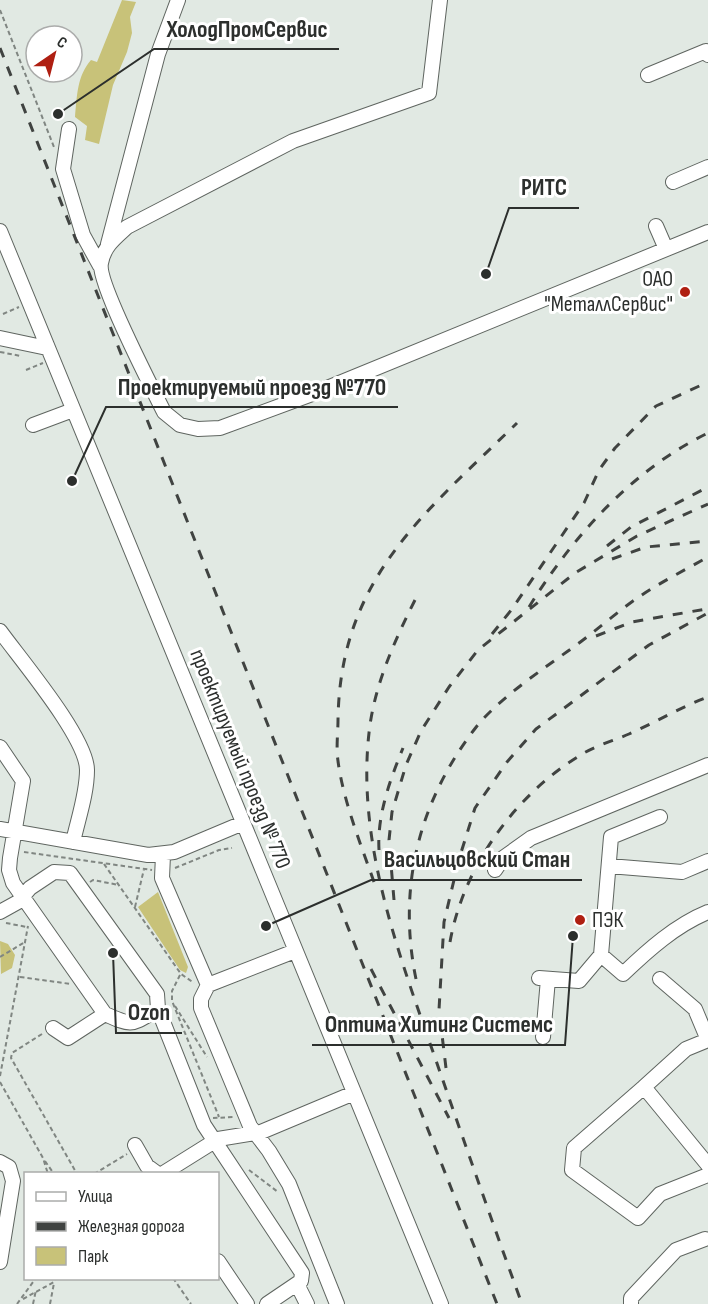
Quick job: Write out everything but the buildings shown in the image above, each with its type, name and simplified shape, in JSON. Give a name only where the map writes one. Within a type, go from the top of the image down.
[{"type":"street","points":[[100,266],[108,244],[158,54],[178,0]]},
{"type":"street","points":[[108,244],[127,227],[293,141],[429,93],[440,0]]},
{"type":"street","points":[[648,75],[706,51],[708,56]]},
{"type":"street","points":[[69,129],[63,169],[82,235],[100,266],[111,298],[164,412],[180,425],[198,429],[220,428],[270,411],[708,232]]},
{"type":"street","points":[[673,182],[708,167]]},
{"type":"street","points":[[656,226],[666,249]]},
{"type":"street","name":"проектируемый проезд № 770","points":[[0,231],[441,1304]]},
{"type":"street","points":[[0,338],[47,348]]},
{"type":"street","points":[[33,425],[74,410]]},
{"type":"street","points":[[0,631],[74,735],[85,758],[86,780],[73,842]]},
{"type":"street","points":[[0,747],[23,781],[9,870],[13,883],[105,1014],[134,1024],[158,1009]]},
{"type":"street","points":[[495,870],[503,858],[531,838],[708,765]]},
{"type":"street","points":[[543,1037],[544,978],[579,981],[601,955],[611,837],[660,817]]},
{"type":"street","points":[[0,830],[148,855],[163,855],[243,823]]},
{"type":"street","points":[[163,855],[162,878],[206,987],[201,1008],[247,1118],[289,1184],[337,1304]]},
{"type":"street","points":[[609,866],[682,872],[708,861]]},
{"type":"street","points":[[0,912],[54,872],[70,873],[157,994],[158,1009],[202,1121],[302,1273],[301,1281],[267,1304]]},
{"type":"street","points":[[601,955],[623,974],[648,950],[696,917],[708,912]]},
{"type":"street","points":[[206,987],[296,951]]},
{"type":"street","points":[[660,979],[694,1009],[708,1040],[686,1049],[573,1148],[572,1170],[638,1218],[660,1194],[708,1175]]},
{"type":"street","points":[[53,1028],[68,1038],[105,1014]]},
{"type":"street","points":[[644,1087],[708,1165]]},
{"type":"street","points":[[162,1172],[225,1136],[256,1134],[354,1093]]},
{"type":"street","points":[[135,1145],[147,1166],[158,1172]]},
{"type":"street","points":[[0,1162],[9,1167],[13,1181],[0,1262]]},
{"type":"street","points":[[631,1304],[631,1298],[676,1250],[705,1239]]},
{"type":"street","points":[[219,1262],[247,1304]]},
{"type":"street","points":[[297,1284],[307,1304]]},
{"type":"path","points":[[0,10],[54,147]]},
{"type":"path","points":[[0,352],[21,356]]},
{"type":"path","points":[[104,863],[181,974],[206,987]]},
{"type":"path","points":[[135,908],[144,869]]},
{"type":"path","points":[[81,888],[93,880],[119,885]]},
{"type":"path","points":[[0,1076],[30,915],[33,913]]},
{"type":"path","points":[[0,923],[28,927]]},
{"type":"path","points":[[0,957],[25,942]]},
{"type":"path","points":[[181,974],[172,991],[172,1001],[219,1117]]},
{"type":"path","points":[[19,977],[85,986]]},
{"type":"path","points":[[172,1001],[211,1063]]},
{"type":"path","points":[[12,1053],[53,1028]]},
{"type":"path","points":[[6,1045],[12,1053],[11,1058],[76,1172]]},
{"type":"path","points":[[0,1082],[53,1172]]},
{"type":"path","points":[[202,1121],[219,1117],[247,1118]]},
{"type":"path","points":[[96,1172],[120,1160],[135,1145]]},
{"type":"path","points":[[43,1158],[48,1172]]},
{"type":"path","points":[[226,1160],[240,1164],[278,1192]]},
{"type":"path","points":[[17,1304],[35,1280]]},
{"type":"path","points":[[22,1299],[55,1280]]},
{"type":"path","points":[[50,1304],[55,1280]]},
{"type":"path","points":[[174,1280],[190,1304]]},
{"type":"path","points":[[33,1304],[36,1290]]},
{"type":"green space","points":[[122,0],[136,2],[130,17],[132,33],[127,52],[113,85],[99,144],[85,140],[87,126],[75,117],[79,84],[84,84],[84,71],[91,60],[97,62]]},
{"type":"green space","points":[[158,892],[188,967],[186,973],[180,970],[138,907]]},
{"type":"green space","points":[[0,941],[8,944],[15,955],[12,968],[1,974]]},
{"type":"railway","points":[[0,48],[497,1304]]},
{"type":"railway","points":[[492,634],[512,609],[584,503],[599,470],[615,448],[656,406],[708,382]]},
{"type":"railway","points":[[374,882],[348,807],[337,756],[342,670],[354,626],[371,588],[393,552],[450,488],[517,423]]},
{"type":"railway","points":[[529,607],[565,555],[606,507],[654,466],[680,448],[708,433]]},
{"type":"railway","points":[[607,546],[631,527],[708,487]]},
{"type":"railway","points":[[394,900],[389,840],[392,812],[406,765],[421,731],[449,687],[478,650],[575,573],[637,536],[708,504]]},
{"type":"railway","points":[[612,559],[646,547],[708,541]]},
{"type":"railway","points":[[416,979],[409,911],[412,878],[427,814],[457,754],[486,716],[520,686],[633,601],[708,557]]},
{"type":"railway","points":[[415,600],[386,665],[375,698],[369,733],[367,776],[369,819],[386,906],[411,990],[522,1304]]},
{"type":"railway","points":[[596,636],[632,622],[706,609]]},
{"type":"railway","points":[[446,1068],[439,1010],[444,922],[459,859],[475,808],[507,762],[536,729],[649,645],[708,613]]},
{"type":"railway","points":[[450,942],[466,887],[479,861],[495,836],[533,792],[555,772],[585,752],[708,697]]},
{"type":"railway","points":[[379,850],[382,811],[403,748]]},
{"type":"railway","points":[[371,969],[449,1118]]},
{"type":"place","name":"ХолодПромСервис","points":[[58,114]]},
{"type":"place","name":"РИТС","points":[[486,274]]},
{"type":"place","name":"ОАО \"МеталлСервис\"","points":[[685,292]]},
{"type":"place","name":"Проектируемый проезд №770","points":[[72,481]]},
{"type":"place","name":"ПЭК","points":[[580,920]]},
{"type":"place","name":"Васильцовский Стан","points":[[266,926]]},
{"type":"place","name":"Оптима Хитинг Системс","points":[[573,936]]},
{"type":"place","name":"Ozon","points":[[113,953]]}]
